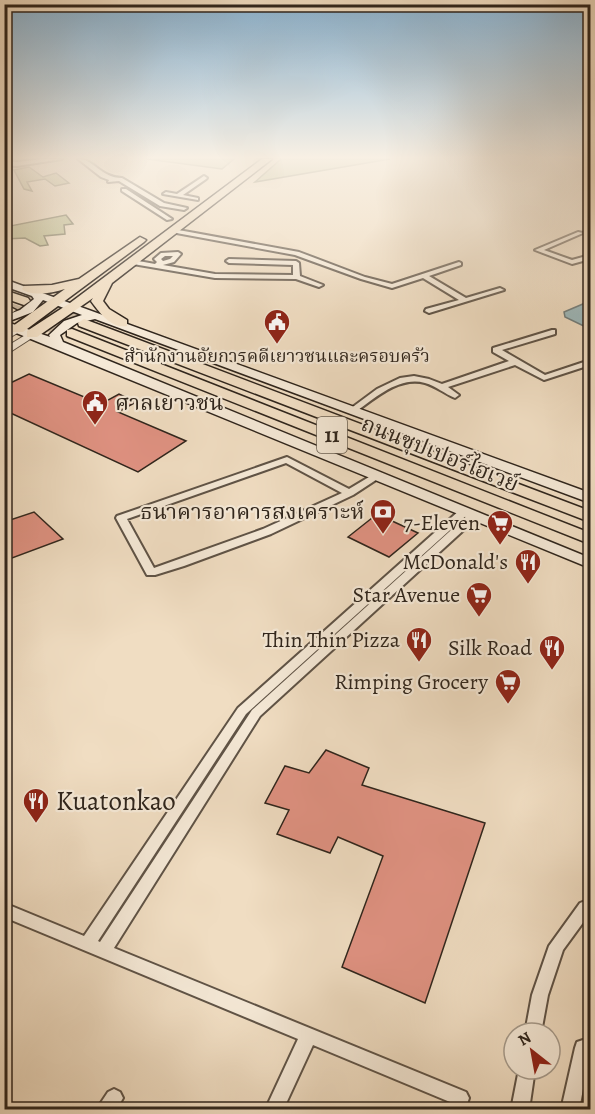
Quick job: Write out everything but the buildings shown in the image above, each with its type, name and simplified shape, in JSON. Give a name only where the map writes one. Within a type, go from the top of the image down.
[{"type":"main road","points":[[18,329],[180,211]]},
{"type":"main road","points":[[32,334],[74,306],[199,211]]},
{"type":"main road","points":[[29,294],[65,286],[93,275]]},
{"type":"main road","points":[[112,277],[97,301],[105,312],[122,323]]},
{"type":"main road","points":[[4,282],[39,299],[37,303],[17,316],[6,312]]},
{"type":"main road","points":[[4,294],[29,294],[59,300],[591,498]]},
{"type":"main road","points":[[58,344],[54,335],[58,329],[78,318],[103,316]]},
{"type":"main road","points":[[4,324],[58,344],[591,563]]},
{"type":"main road","name":"ถนนซุปเปอร์ไฮเวย์","points":[[591,517],[78,328],[591,539]]},
{"type":"street","points":[[157,211],[169,219]]},
{"type":"street","points":[[173,231],[297,254],[392,286],[459,264]]},
{"type":"street","points":[[580,232],[538,250],[572,262],[591,257]]},
{"type":"street","points":[[229,261],[296,263],[297,277]]},
{"type":"street","points":[[133,262],[158,264],[215,276],[297,277],[319,285]]},
{"type":"street","points":[[424,276],[465,300]]},
{"type":"street","points":[[429,311],[500,290]]},
{"type":"street","points":[[4,338],[18,329]]},
{"type":"street","points":[[552,332],[496,351],[544,378],[591,362]]},
{"type":"street","points":[[4,353],[32,334]]},
{"type":"street","points":[[443,386],[516,362]]},
{"type":"street","points":[[354,409],[403,380],[426,379],[443,386],[455,395]]},
{"type":"street","points":[[350,493],[287,460],[121,518],[151,573],[254,539],[316,511],[350,493],[377,476]]},
{"type":"street","points":[[103,951],[228,743],[242,711],[470,513]]},
{"type":"street","points":[[87,945],[228,743]]},
{"type":"street","points":[[535,1021],[540,994],[557,946],[585,908]]},
{"type":"street","points":[[4,910],[420,1082],[458,1104]]},
{"type":"street","points":[[274,1110],[309,1035]]},
{"type":"street","points":[[570,1110],[583,1048]]},
{"type":"street","points":[[520,1110],[525,1081]]},
{"type":"green space","points":[[66,215],[73,224],[64,225],[65,234],[44,236],[48,245],[40,246],[25,238],[5,239],[5,227]]},
{"type":"water","points":[[590,301],[590,329],[565,317],[564,312]]},
{"type":"tunnel","points":[[24,301],[84,323]]},
{"type":"tunnel","points":[[10,310],[72,333]]},
{"type":"place","name":"สำนักงานอัยการคดีเยาวชนและครอบครัว","points":[[277,345]]},
{"type":"place","name":"ศาลเยาวชน","points":[[95,426]]},
{"type":"place","name":"ธนาคารอาคารสงเคราะห์","points":[[383,535]]},
{"type":"place","name":"7-Eleven","points":[[500,546]]},
{"type":"place","name":"McDonald's","points":[[528,585]]},
{"type":"place","name":"Star Avenue","points":[[479,618]]},
{"type":"place","name":"Thin Thin Pizza","points":[[419,663]]},
{"type":"place","name":"Silk Road","points":[[552,671]]},
{"type":"place","name":"Rimping Grocery","points":[[508,705]]},
{"type":"place","name":"Kuatonkao","points":[[36,824]]}]
